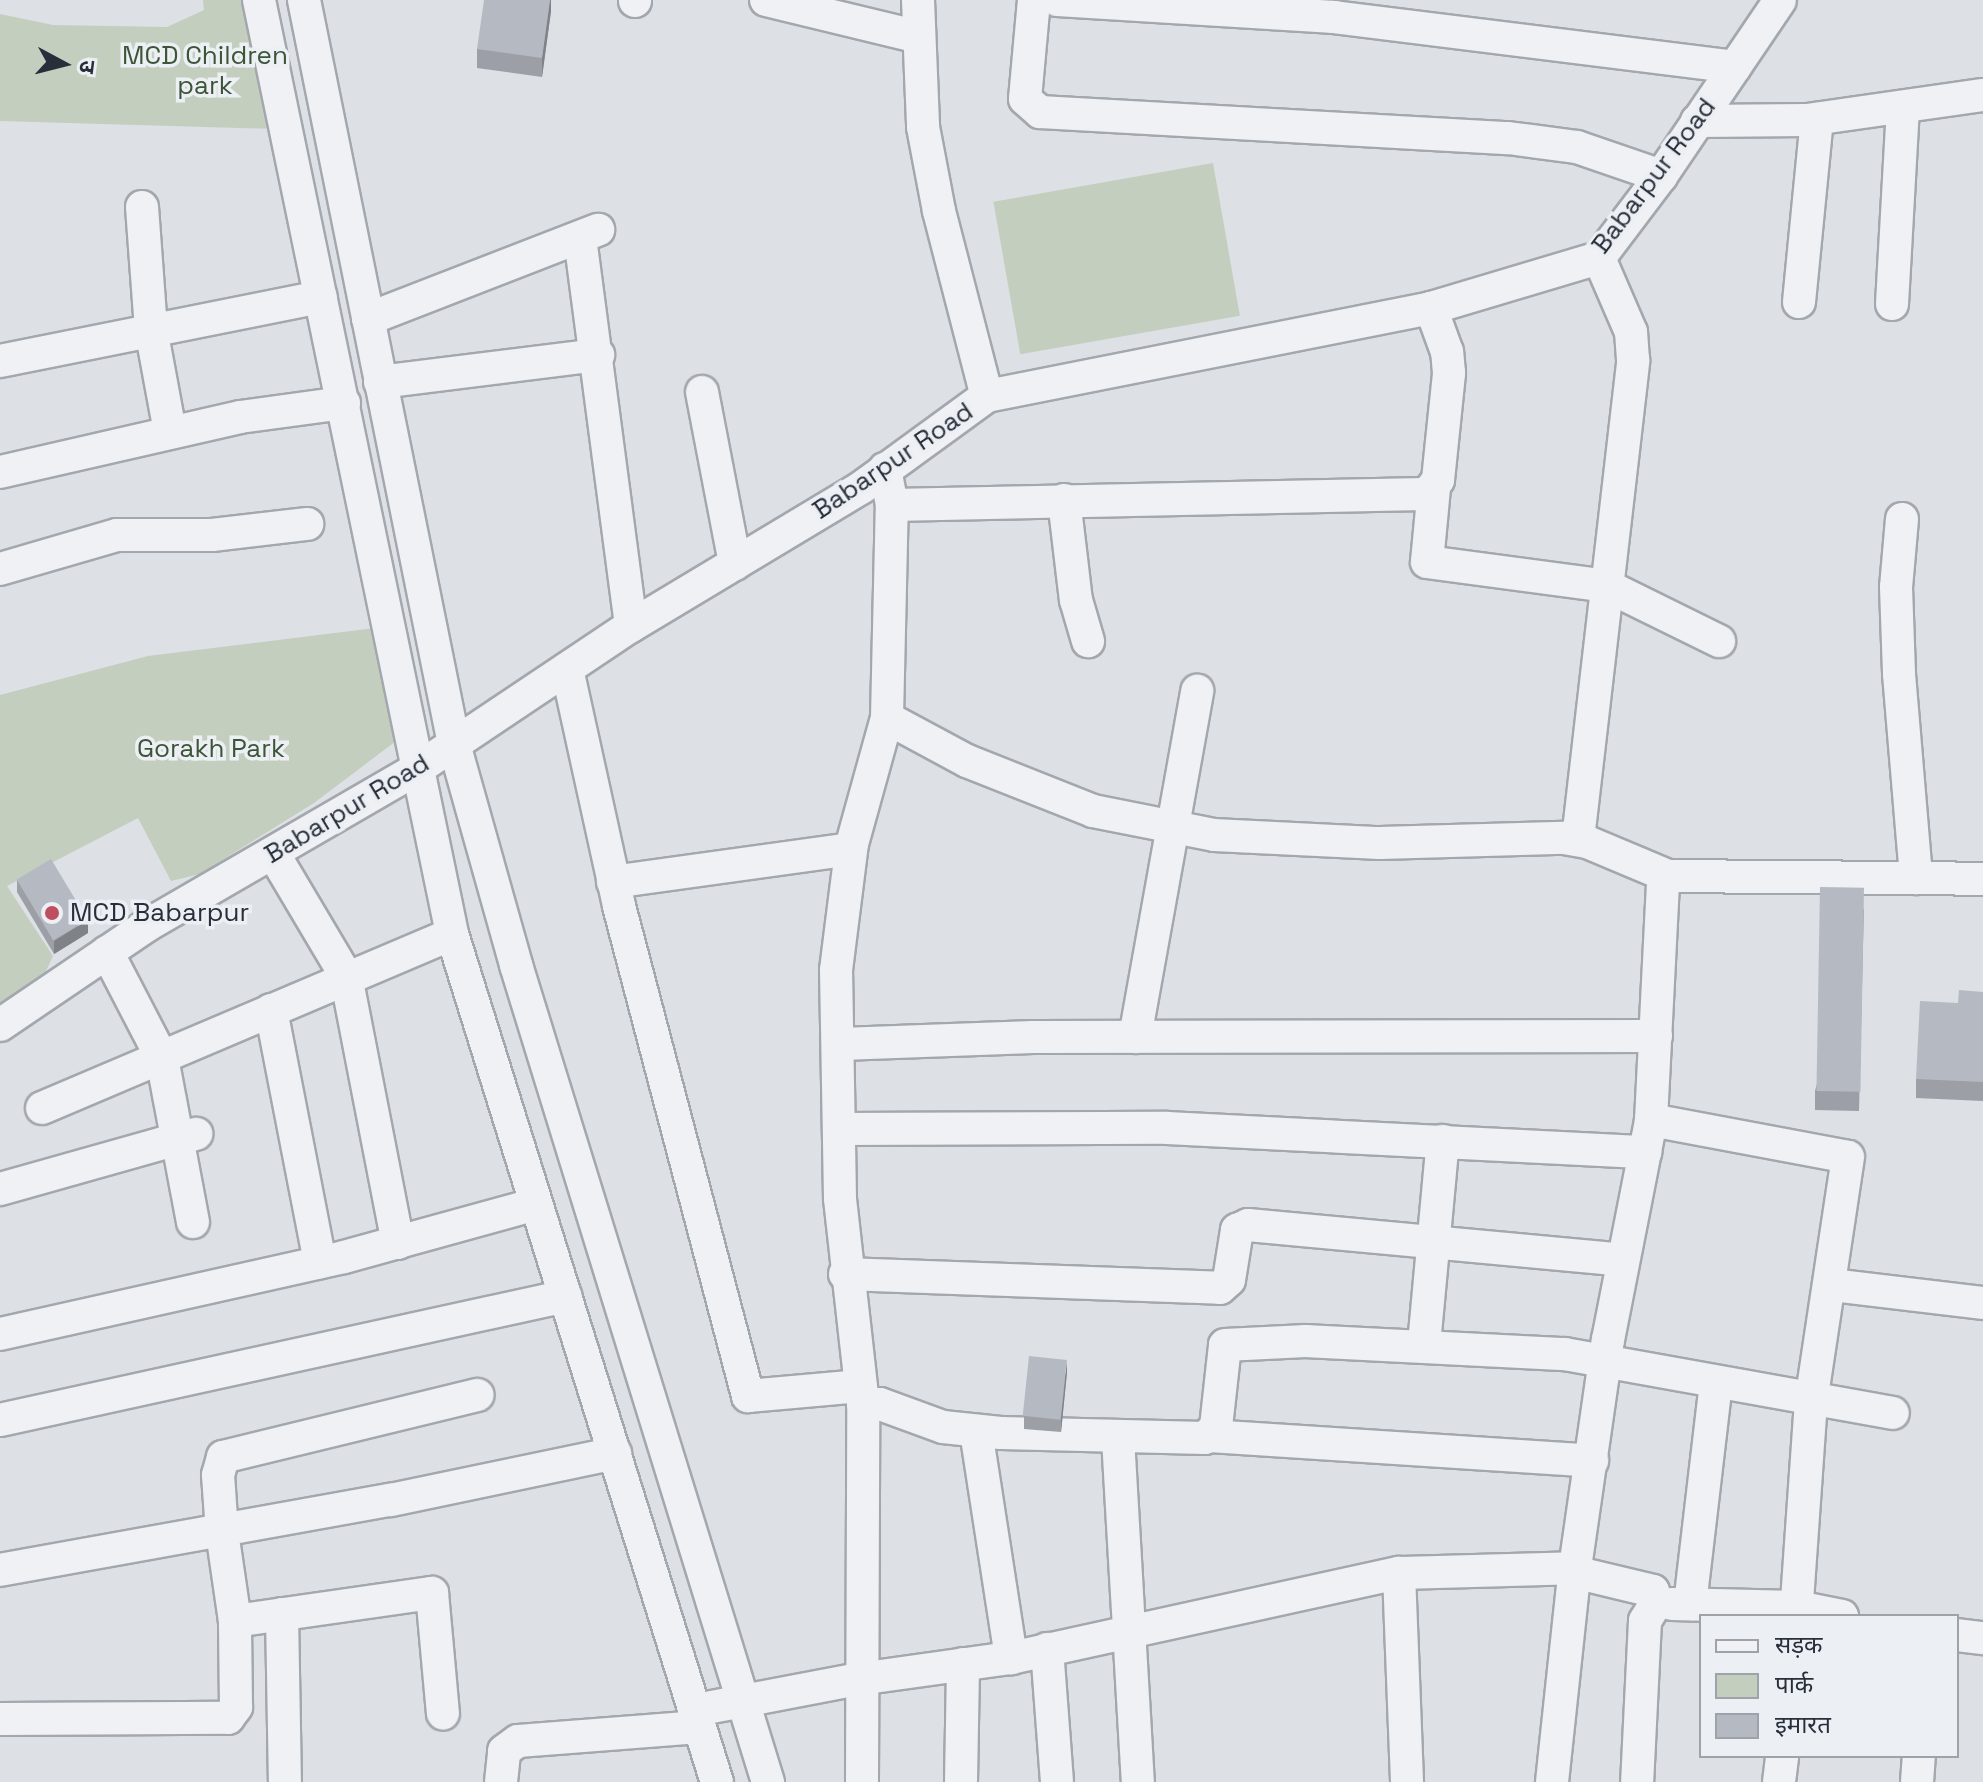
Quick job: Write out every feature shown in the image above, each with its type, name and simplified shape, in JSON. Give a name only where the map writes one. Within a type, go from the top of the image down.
[{"type":"street","points":[[259,0],[420,767],[452,934],[717,1782]]},
{"type":"street","points":[[304,0],[454,744],[516,965],[747,1702],[768,1782]]},
{"type":"street","points":[[766,0],[919,37]]},
{"type":"street","points":[[918,0],[923,127],[939,211],[987,396]]},
{"type":"street","points":[[1034,0],[1025,99],[1040,112],[1508,138],[1577,147],[1661,176]]},
{"type":"street","points":[[1057,0],[1337,9],[1735,67]]},
{"type":"street","name":"Babarpur Road","points":[[0,1025],[107,952],[420,767],[631,626],[885,469],[987,396],[1431,308],[1599,258],[1661,176],[1780,0]]},
{"type":"street","points":[[1697,121],[1817,119],[1983,95]]},
{"type":"street","points":[[1892,304],[1903,108]]},
{"type":"street","points":[[1799,302],[1817,119]]},
{"type":"street","points":[[142,207],[151,329],[170,432]]},
{"type":"street","points":[[368,319],[589,234],[598,355],[631,626]]},
{"type":"street","points":[[1578,839],[1633,343],[1599,258]]},
{"type":"street","points":[[0,361],[321,297]]},
{"type":"street","points":[[1431,308],[1444,340],[1449,373],[1427,562],[1607,586],[1719,641]]},
{"type":"street","points":[[380,382],[598,355]]},
{"type":"street","points":[[702,392],[735,564]]},
{"type":"street","points":[[0,472],[170,432],[344,403]]},
{"type":"street","points":[[862,1782],[859,1679],[862,1395],[845,1274],[840,1129],[841,1044],[836,954],[851,849],[887,718],[892,505],[885,469]]},
{"type":"street","points":[[892,505],[1419,495],[1434,488]]},
{"type":"street","points":[[1064,500],[1076,600],[1088,641]]},
{"type":"street","points":[[1902,519],[1896,587],[1898,659],[1916,878]]},
{"type":"street","points":[[0,569],[117,535],[212,535],[307,524]]},
{"type":"street","points":[[567,669],[613,882],[748,1396],[862,1395],[943,1427],[976,1431],[1118,1438],[1210,1436],[1592,1461]]},
{"type":"street","points":[[1135,1037],[1197,691]]},
{"type":"street","points":[[887,718],[1016,782],[1093,811],[1171,828],[1365,843],[1578,839],[1668,876],[1983,879]]},
{"type":"street","points":[[613,882],[851,849]]},
{"type":"street","points":[[273,853],[346,976],[398,1243]]},
{"type":"street","points":[[1552,1782],[1575,1570],[1606,1359],[1622,1260],[1651,1120],[1663,887],[1668,876]]},
{"type":"street","points":[[42,1108],[346,976],[452,934]]},
{"type":"street","points":[[107,952],[162,1058],[187,1137],[193,1222]]},
{"type":"street","points":[[271,1010],[320,1262]]},
{"type":"street","points":[[841,1044],[1135,1037],[1656,1036]]},
{"type":"street","points":[[1651,1120],[1846,1155],[1832,1285],[1811,1401],[1796,1612]]},
{"type":"street","points":[[840,1129],[1078,1126],[1645,1152]]},
{"type":"street","points":[[0,1189],[187,1137]]},
{"type":"street","points":[[1424,1344],[1443,1141]]},
{"type":"street","points":[[0,1334],[320,1262],[536,1204]]},
{"type":"street","points":[[845,1274],[1211,1289],[1229,1280],[1235,1235],[1248,1225],[1622,1260]]},
{"type":"street","points":[[1832,1285],[1983,1303]]},
{"type":"street","points":[[0,1420],[566,1296]]},
{"type":"street","points":[[1210,1436],[1229,1342],[1424,1344],[1606,1359],[1811,1401],[1893,1413]]},
{"type":"street","points":[[1690,1604],[1716,1383]]},
{"type":"street","points":[[0,1719],[228,1718],[236,1707],[235,1621],[222,1532],[218,1475],[223,1457],[478,1395]]},
{"type":"street","points":[[976,1431],[1011,1658]]},
{"type":"street","points":[[1118,1438],[1138,1782]]},
{"type":"street","points":[[0,1570],[222,1532],[615,1453]]},
{"type":"street","points":[[501,1782],[504,1751],[518,1741],[698,1718],[747,1702],[859,1679],[1011,1658],[1128,1629],[1399,1573],[1575,1570],[1653,1591],[1653,1608],[1645,1621],[1637,1782]]},
{"type":"street","points":[[1399,1573],[1407,1782]]},
{"type":"street","points":[[235,1621],[432,1593],[443,1713]]},
{"type":"street","points":[[1653,1608],[1690,1604],[1819,1614]]},
{"type":"street","points":[[282,1614],[285,1782]]},
{"type":"street","points":[[1959,1635],[1983,1638]]},
{"type":"street","points":[[1047,1649],[1057,1782]]},
{"type":"street","points":[[961,1782],[963,1664]]},
{"type":"street","points":[[1779,1782],[1782,1758]]},
{"type":"street","points":[[1917,1782],[1919,1758]]},
{"type":"green space","name":"MCD Children park","points":[[203,0],[249,0],[277,129],[0,121],[0,14],[53,25],[167,27],[204,10]]},
{"type":"green space","points":[[1213,163],[1240,316],[1020,354],[993,202]]},
{"type":"green space","name":"Gorakh Park","points":[[375,628],[404,735],[314,803],[200,874],[171,881],[138,818],[7,886],[53,956],[45,973],[0,1003],[0,695],[148,656]]},
{"type":"building","points":[[484,0],[550,0],[542,58],[477,49]]},
{"type":"building","name":"MCD Babarpur","points":[[51,859],[88,920],[53,940],[17,880]]},
{"type":"building","points":[[1820,887],[1864,888],[1860,1092],[1816,1091]]},
{"type":"building","points":[[1959,990],[1983,992],[1983,1082],[1916,1079],[1920,1001],[1958,1003]]},
{"type":"building","points":[[1029,1356],[1067,1360],[1061,1420],[1023,1416]]},
{"type":"place","name":"MCD Babarpur","points":[[52,913]]}]
